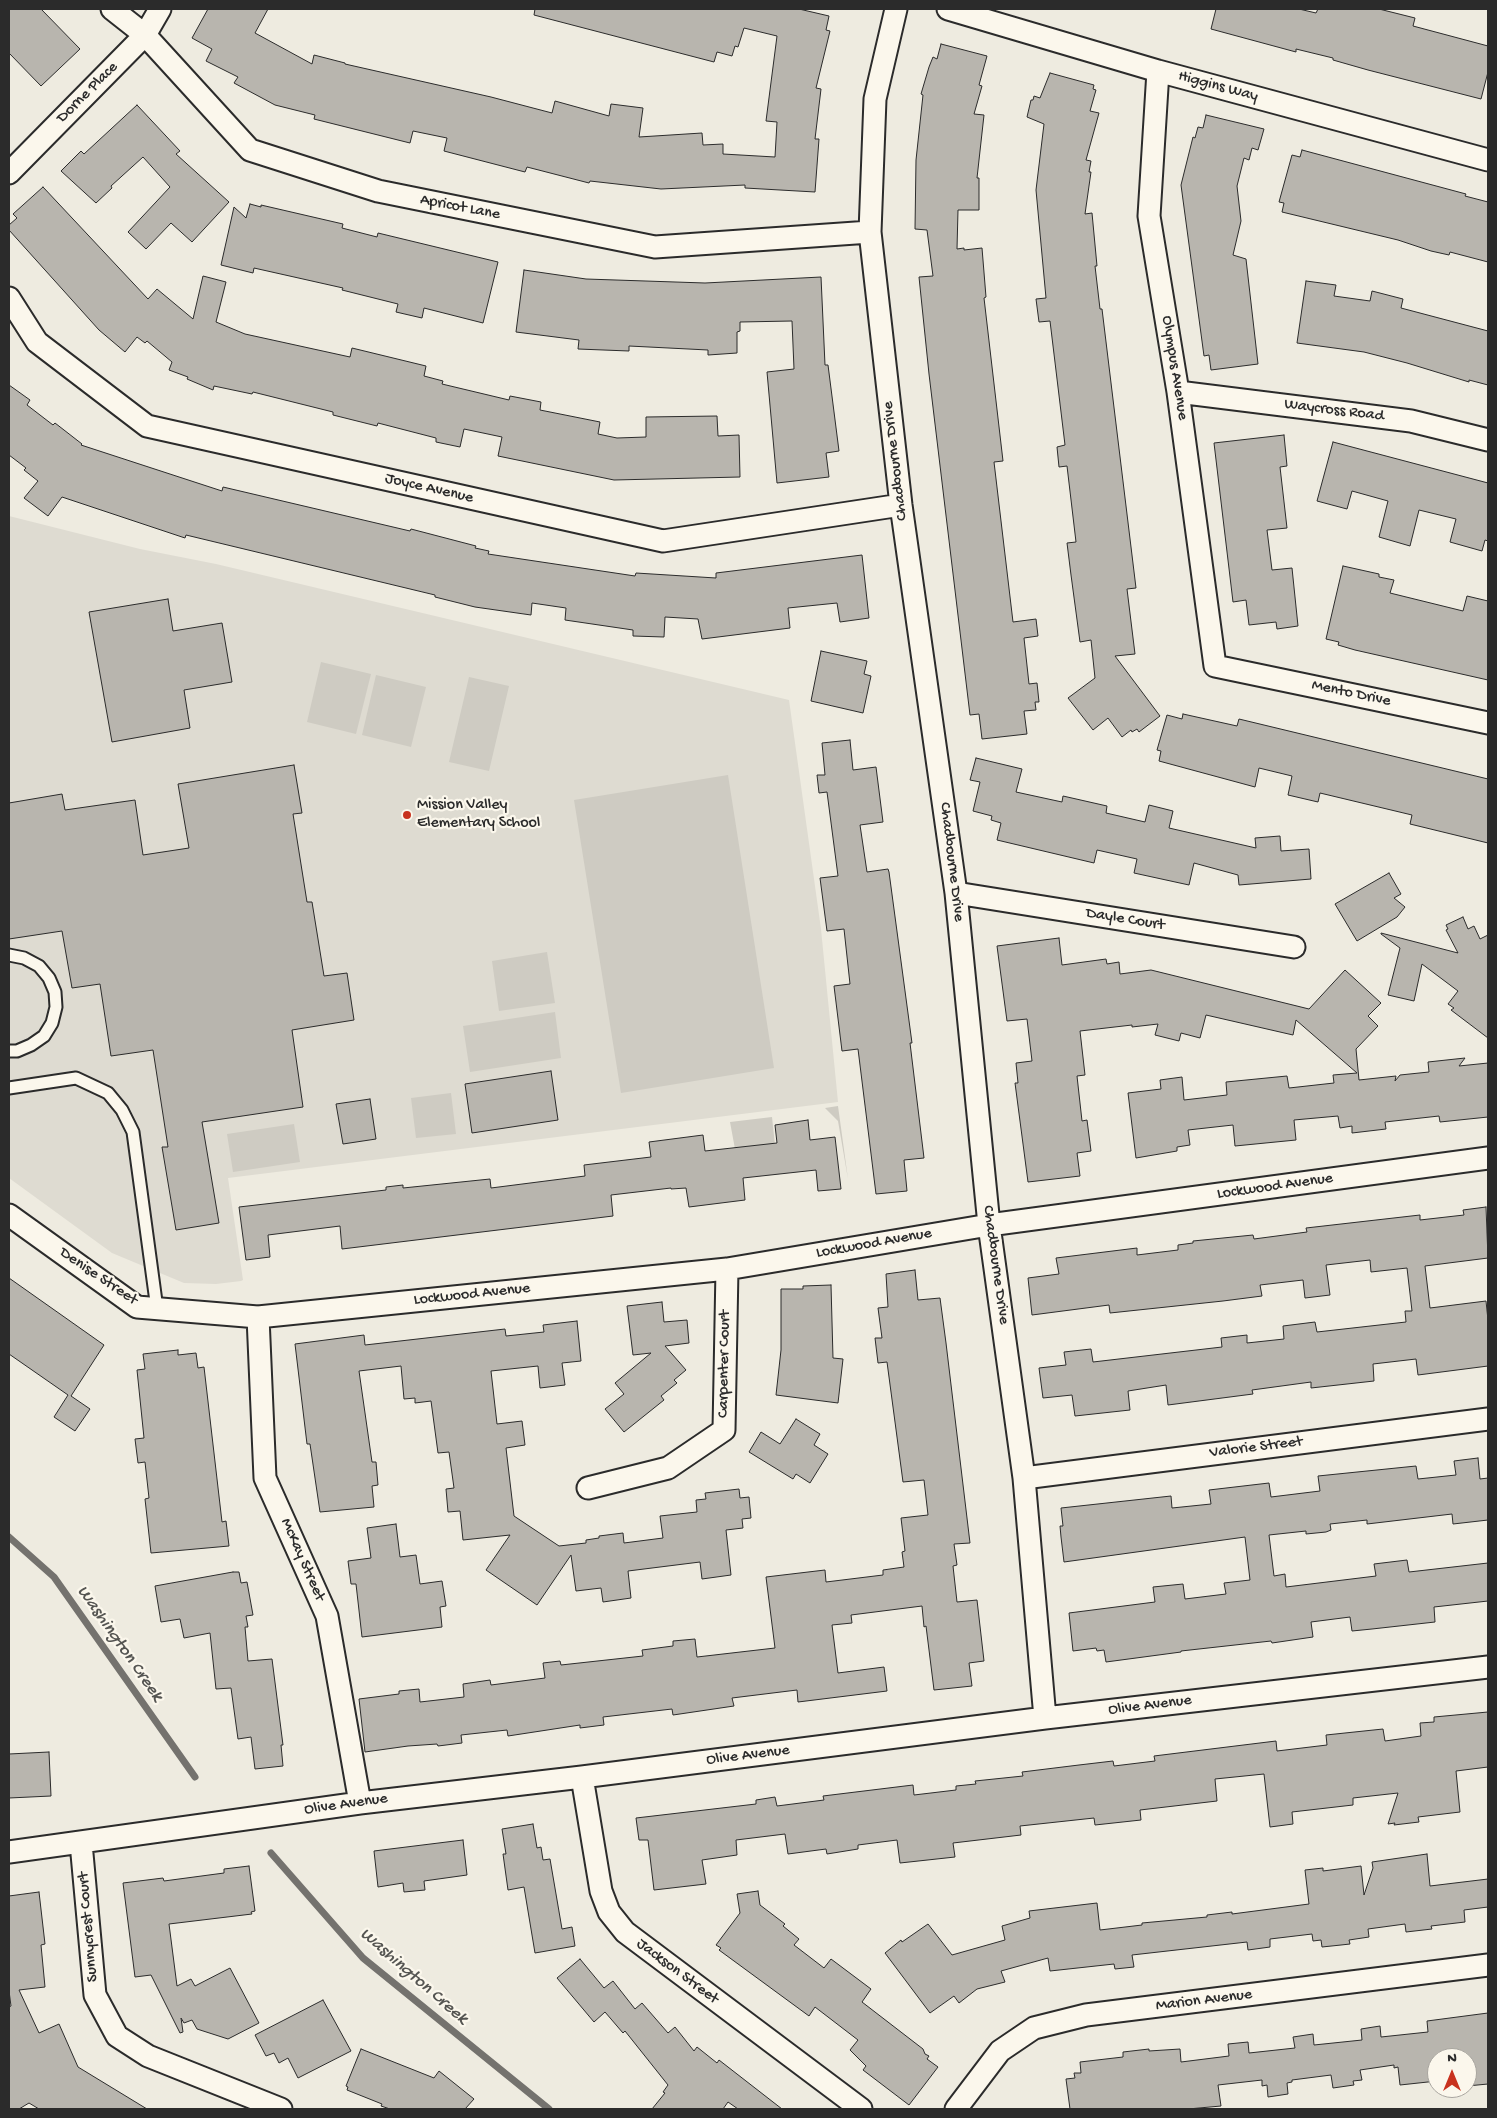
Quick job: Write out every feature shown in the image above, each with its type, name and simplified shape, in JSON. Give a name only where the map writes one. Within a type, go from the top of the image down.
[{"type":"street","name":"Apricot Lane","points":[[112,9],[145,35],[250,150],[378,191],[655,247],[870,232]]},
{"type":"street","name":"Dorne Place","points":[[9,173],[145,35],[160,9]]},
{"type":"street","name":"Chadbourne Drive","points":[[896,9],[876,99],[870,232],[901,505],[956,893],[989,1225],[1024,1478],[1045,1718]]},
{"type":"street","name":"Higgins Way","points":[[948,9],[1158,71],[1488,160]]},
{"type":"street","name":"Olympus Avenue","points":[[1158,71],[1149,216],[1178,392],[1214,666]]},
{"type":"street","name":"Joyce Avenue","points":[[9,298],[37,342],[147,426],[663,541],[901,505]]},
{"type":"street","name":"Waycross Road","points":[[1178,392],[1411,421],[1488,440]]},
{"type":"street","name":"Mento Drive","points":[[1214,666],[1488,723]]},
{"type":"street","name":"Dayle Court","points":[[956,893],[1294,947]]},
{"type":"street","name":"Lockwood Avenue","points":[[258,1317],[727,1269],[989,1225],[1488,1158]]},
{"type":"street","name":"Denise Street","points":[[9,1215],[137,1307],[258,1317]]},
{"type":"street","name":"Carpenter Court","points":[[588,1488],[668,1468],[724,1430],[727,1269]]},
{"type":"street","name":"McKay Street","points":[[258,1317],[265,1478],[327,1616],[360,1802]]},
{"type":"street","name":"Valorie Street","points":[[1024,1478],[1488,1419]]},
{"type":"street","name":"Olive Avenue","points":[[9,1852],[360,1802],[582,1777],[1045,1718],[1488,1667]]},
{"type":"street","name":"Jackson Street","points":[[582,1777],[601,1891],[609,1912],[625,1932],[861,2109]]},
{"type":"street","name":"Sunnycrest Court","points":[[81,1843],[95,1995],[118,2036],[148,2056],[281,2109]]},
{"type":"street","name":"Marion Avenue","points":[[956,2109],[1000,2051],[1034,2028],[1086,2015],[1488,1965]]},
{"type":"lane","points":[[9,955],[24,958],[39,966],[49,978],[55,992],[56,1008],[52,1022],[44,1036],[31,1045],[17,1051],[9,1051]]},
{"type":"lane","points":[[9,1088],[76,1078],[108,1093],[122,1110],[133,1132],[157,1309]]},
{"type":"shaded area","name":"Mission Valley Elementary School","points":[[9,516],[140,549],[216,564],[789,700],[821,929],[838,1102],[228,1178],[243,1280],[241,1281],[216,1284],[184,1283],[112,1253],[9,1178]]},
{"type":"shaded area","points":[[321,662],[371,674],[356,734],[307,722]]},
{"type":"shaded area","points":[[376,675],[426,687],[411,747],[362,735]]},
{"type":"shaded area","points":[[469,677],[509,686],[489,771],[449,762]]},
{"type":"shaded area","points":[[728,775],[774,1068],[621,1093],[574,800]]},
{"type":"shaded area","points":[[547,952],[555,1003],[499,1011],[492,961]]},
{"type":"shaded area","points":[[555,1012],[561,1058],[470,1072],[463,1026]]},
{"type":"shaded area","points":[[451,1093],[456,1134],[416,1138],[411,1098]]},
{"type":"shaded area","points":[[838,1106],[848,1179],[838,1121],[825,1108]]},
{"type":"shaded area","points":[[772,1117],[775,1145],[735,1149],[730,1122]]},
{"type":"shaded area","points":[[294,1124],[300,1162],[233,1172],[227,1134]]},
{"type":"building","points":[[9,9],[41,9],[80,49],[41,86],[9,53]]},
{"type":"building","points":[[208,9],[268,9],[255,33],[312,64],[314,55],[552,113],[555,101],[609,116],[611,104],[643,108],[639,137],[702,133],[703,145],[723,144],[723,154],[775,157],[777,122],[766,121],[777,36],[744,28],[738,47],[735,46],[732,56],[717,52],[714,62],[534,15],[535,9],[799,9],[829,16],[826,30],[830,31],[816,88],[821,89],[815,139],[819,139],[815,192],[745,188],[745,185],[661,189],[590,181],[589,183],[527,167],[525,172],[444,151],[447,138],[413,131],[410,143],[314,119],[315,115],[275,105],[234,83],[238,77],[206,61],[212,49],[192,38]]},
{"type":"building","points":[[1216,9],[1299,9],[1316,13],[1318,9],[1379,9],[1415,18],[1413,26],[1488,46],[1488,72],[1481,99],[1368,70],[1333,60],[1333,58],[1296,49],[1296,52],[1211,29]]},
{"type":"building","points":[[941,44],[987,56],[979,85],[982,86],[974,114],[984,115],[977,178],[979,178],[979,210],[958,210],[957,249],[982,248],[986,297],[984,298],[1003,461],[994,462],[1013,622],[1036,619],[1038,636],[1024,638],[1029,684],[1037,683],[1039,702],[1035,702],[1036,710],[1024,711],[1027,734],[982,739],[979,714],[970,715],[929,374],[919,277],[933,276],[927,230],[915,229],[916,160],[923,95],[921,94],[933,57],[937,59]]},
{"type":"building","points":[[1050,73],[1094,85],[1093,89],[1096,90],[1090,111],[1099,113],[1086,160],[1091,161],[1089,172],[1091,172],[1085,214],[1092,213],[1100,309],[1102,309],[1136,588],[1127,589],[1135,654],[1115,656],[1160,716],[1139,732],[1137,729],[1132,732],[1131,730],[1122,737],[1108,718],[1093,730],[1068,698],[1095,678],[1091,640],[1080,642],[1071,575],[1067,543],[1076,542],[1067,466],[1059,467],[1057,447],[1065,445],[1050,321],[1039,322],[1036,299],[1046,298],[1036,190],[1044,124],[1027,117],[1031,100],[1033,100],[1034,96],[1040,98]]},
{"type":"building","points":[[137,105],[180,151],[176,154],[229,202],[192,242],[171,223],[146,249],[128,232],[170,187],[143,157],[111,186],[112,188],[96,203],[61,171],[81,151],[84,154]]},
{"type":"building","points":[[1206,115],[1264,129],[1258,150],[1252,148],[1249,160],[1244,158],[1237,186],[1241,221],[1233,255],[1246,259],[1258,364],[1211,370],[1209,355],[1204,356],[1181,185],[1193,137],[1195,138],[1198,127],[1203,128]]},
{"type":"building","points":[[1302,150],[1466,194],[1465,196],[1488,202],[1488,262],[1450,252],[1449,255],[1431,251],[1398,240],[1282,212],[1284,203],[1279,202],[1292,155],[1300,157]]},
{"type":"building","points":[[43,187],[148,299],[157,289],[193,319],[203,276],[226,282],[216,322],[245,334],[350,357],[352,348],[426,366],[424,376],[443,381],[442,384],[509,400],[510,396],[541,402],[540,410],[600,422],[598,434],[617,438],[646,437],[646,417],[717,416],[718,436],[739,435],[740,477],[614,480],[498,456],[502,437],[464,429],[460,447],[436,442],[436,438],[378,423],[377,426],[333,415],[333,412],[253,392],[252,394],[214,386],[213,390],[169,370],[172,362],[147,341],[145,343],[137,337],[125,352],[99,330],[9,230],[9,225],[17,218],[13,214]]},
{"type":"building","points":[[250,204],[343,224],[342,228],[377,237],[378,233],[498,262],[483,323],[424,308],[422,318],[396,312],[398,304],[342,290],[343,288],[254,268],[253,273],[221,265],[234,207],[246,218]]},
{"type":"building","points":[[524,270],[586,279],[705,283],[821,277],[825,365],[828,365],[839,451],[826,453],[829,477],[777,483],[767,372],[794,369],[792,321],[740,322],[740,331],[737,332],[737,353],[708,355],[708,350],[629,346],[629,351],[578,349],[579,340],[516,332]]},
{"type":"building","points":[[1306,281],[1336,285],[1334,296],[1370,301],[1372,291],[1403,299],[1401,308],[1488,331],[1488,385],[1469,380],[1469,382],[1364,352],[1297,343]]},
{"type":"building","points":[[9,385],[30,400],[27,405],[53,425],[55,423],[81,445],[222,491],[223,487],[410,531],[411,529],[476,546],[475,548],[489,551],[488,554],[635,576],[636,573],[716,578],[716,573],[862,555],[869,618],[840,622],[837,603],[788,608],[790,628],[702,639],[698,619],[665,617],[664,637],[633,636],[633,630],[565,620],[566,608],[532,603],[531,615],[475,607],[435,597],[435,595],[186,535],[185,538],[62,497],[48,516],[24,498],[38,481],[24,470],[26,468],[9,455]]},
{"type":"building","points":[[1284,435],[1287,466],[1280,467],[1287,528],[1267,530],[1272,570],[1292,568],[1298,626],[1277,629],[1276,622],[1249,625],[1246,600],[1233,602],[1214,443]]},
{"type":"building","points":[[1333,442],[1488,483],[1488,541],[1485,540],[1482,551],[1450,542],[1456,519],[1419,510],[1410,546],[1379,537],[1388,501],[1352,491],[1347,509],[1317,501]]},
{"type":"building","points":[[1343,566],[1379,574],[1379,577],[1394,580],[1390,593],[1463,611],[1467,596],[1488,601],[1488,680],[1355,650],[1338,645],[1339,642],[1326,639]]},
{"type":"building","points":[[168,599],[173,631],[222,623],[232,682],[184,690],[190,728],[112,742],[89,612]]},
{"type":"building","points":[[821,651],[867,661],[864,674],[871,676],[863,713],[811,701]]},
{"type":"building","points":[[1183,714],[1237,726],[1239,719],[1488,779],[1488,843],[1410,824],[1412,815],[1320,793],[1318,802],[1288,795],[1292,776],[1259,768],[1255,787],[1159,761],[1161,751],[1157,750],[1167,715],[1182,719]]},
{"type":"building","points":[[850,740],[853,770],[876,767],[883,822],[860,825],[867,872],[888,869],[889,872],[912,1043],[910,1043],[924,1158],[904,1160],[907,1191],[876,1194],[858,1049],[842,1051],[834,986],[850,984],[844,929],[827,931],[820,878],[838,876],[827,792],[819,793],[817,775],[825,775],[822,743]]},
{"type":"building","points":[[976,758],[1022,769],[1016,792],[1062,802],[1063,796],[1107,806],[1106,813],[1145,822],[1149,805],[1173,811],[1169,828],[1256,848],[1255,838],[1280,836],[1281,851],[1309,849],[1311,879],[1239,885],[1238,875],[1194,863],[1189,885],[1134,873],[1137,859],[1097,850],[1094,863],[997,840],[1001,823],[991,820],[992,816],[973,811],[980,782],[970,780]]},
{"type":"building","points":[[294,765],[302,813],[293,814],[307,902],[312,902],[324,976],[347,973],[354,1020],[292,1030],[303,1107],[202,1122],[219,1223],[176,1230],[162,1147],[168,1147],[153,1050],[111,1056],[100,984],[72,988],[62,931],[9,939],[9,803],[62,794],[65,810],[135,800],[143,855],[189,848],[178,784]]},
{"type":"building","points":[[1389,873],[1401,894],[1394,898],[1405,907],[1397,917],[1357,941],[1335,904]]},
{"type":"building","points":[[1463,917],[1468,929],[1474,926],[1480,939],[1488,935],[1488,1038],[1451,1010],[1454,1008],[1448,1004],[1458,991],[1422,964],[1414,1001],[1388,995],[1400,948],[1381,933],[1458,953],[1446,930],[1448,929],[1446,925]]},
{"type":"building","points":[[1059,938],[1062,965],[1106,959],[1107,964],[1119,962],[1120,974],[1151,970],[1309,1009],[1345,970],[1381,1003],[1368,1016],[1378,1026],[1356,1049],[1359,1080],[1396,1076],[1395,1081],[1400,1075],[1429,1072],[1428,1062],[1465,1058],[1459,1066],[1488,1063],[1488,1117],[1440,1122],[1439,1116],[1385,1122],[1386,1129],[1352,1133],[1352,1126],[1340,1128],[1338,1116],[1294,1120],[1296,1140],[1235,1146],[1233,1125],[1188,1130],[1190,1145],[1177,1147],[1177,1151],[1136,1158],[1128,1093],[1161,1089],[1160,1080],[1182,1077],[1184,1100],[1227,1095],[1226,1082],[1287,1076],[1289,1088],[1334,1083],[1333,1075],[1357,1073],[1296,1020],[1293,1035],[1206,1015],[1200,1038],[1181,1033],[1179,1041],[1155,1035],[1158,1024],[1080,1031],[1085,1075],[1077,1076],[1082,1121],[1087,1120],[1091,1151],[1077,1153],[1080,1176],[1028,1182],[1015,1083],[1018,1083],[1016,1063],[1032,1061],[1027,1019],[1007,1021],[997,946]]},
{"type":"building","points":[[551,1071],[558,1120],[472,1133],[465,1084]]},
{"type":"building","points":[[370,1099],[376,1139],[343,1144],[336,1104]]},
{"type":"building","points":[[808,1120],[810,1140],[835,1137],[841,1189],[818,1191],[816,1170],[743,1178],[745,1200],[689,1207],[686,1188],[611,1195],[613,1216],[342,1249],[340,1226],[268,1235],[270,1257],[246,1260],[239,1207],[386,1190],[386,1187],[403,1185],[403,1188],[490,1179],[491,1188],[585,1176],[584,1165],[651,1157],[649,1142],[703,1135],[705,1151],[777,1143],[775,1125]]},
{"type":"building","points":[[1486,1207],[1488,1258],[1425,1266],[1430,1308],[1486,1301],[1488,1366],[1418,1375],[1416,1359],[1373,1364],[1374,1381],[1311,1388],[1311,1382],[1252,1390],[1253,1394],[1168,1405],[1166,1385],[1128,1391],[1130,1410],[1075,1416],[1072,1395],[1043,1398],[1039,1368],[1066,1365],[1064,1352],[1091,1349],[1093,1362],[1222,1347],[1221,1338],[1247,1335],[1247,1343],[1284,1339],[1283,1326],[1315,1322],[1317,1332],[1406,1322],[1405,1311],[1412,1311],[1407,1268],[1371,1272],[1370,1260],[1326,1265],[1330,1295],[1305,1298],[1303,1280],[1260,1285],[1262,1296],[1110,1313],[1109,1305],[1032,1315],[1028,1278],[1059,1274],[1056,1258],[1137,1248],[1137,1255],[1178,1250],[1178,1245],[1193,1243],[1193,1241],[1253,1235],[1254,1239],[1307,1232],[1306,1228],[1420,1215],[1420,1220],[1464,1215],[1463,1210]]},
{"type":"building","points":[[915,1270],[918,1300],[940,1298],[970,1543],[954,1544],[957,1565],[953,1566],[957,1602],[977,1600],[984,1661],[969,1663],[972,1686],[934,1690],[922,1606],[851,1615],[852,1623],[832,1625],[838,1673],[884,1667],[887,1691],[798,1702],[797,1690],[732,1698],[734,1706],[673,1715],[672,1709],[603,1717],[604,1725],[580,1728],[580,1725],[508,1736],[507,1730],[461,1735],[462,1743],[438,1746],[437,1744],[408,1746],[365,1752],[359,1699],[399,1694],[399,1691],[419,1689],[420,1702],[464,1697],[463,1684],[490,1680],[491,1685],[545,1678],[543,1663],[560,1661],[561,1665],[643,1656],[642,1650],[673,1646],[673,1641],[695,1639],[697,1657],[775,1648],[766,1577],[825,1570],[826,1582],[883,1575],[883,1570],[904,1567],[902,1552],[905,1551],[901,1518],[928,1515],[924,1480],[903,1482],[887,1362],[878,1363],[875,1338],[882,1338],[878,1308],[888,1307],[886,1274]]},
{"type":"building","points":[[9,1278],[104,1345],[71,1396],[90,1409],[75,1431],[54,1417],[68,1395],[9,1354]]},
{"type":"building","points":[[831,1285],[833,1358],[843,1359],[838,1403],[776,1395],[781,1350],[781,1289],[803,1289],[803,1286]]},
{"type":"building","points":[[662,1302],[664,1322],[687,1320],[689,1343],[665,1346],[686,1370],[674,1380],[677,1383],[661,1396],[664,1400],[624,1432],[605,1409],[624,1394],[615,1383],[651,1353],[633,1355],[627,1306]]},
{"type":"building","points":[[577,1321],[581,1361],[562,1363],[565,1385],[540,1388],[538,1366],[491,1371],[497,1424],[522,1421],[525,1445],[506,1448],[514,1516],[559,1546],[586,1543],[586,1540],[599,1538],[599,1536],[623,1533],[624,1543],[663,1538],[660,1516],[697,1512],[696,1500],[706,1499],[705,1493],[739,1489],[740,1498],[749,1497],[751,1518],[742,1519],[743,1528],[726,1530],[731,1575],[702,1579],[700,1562],[628,1571],[631,1598],[603,1602],[601,1588],[576,1591],[571,1555],[537,1605],[486,1570],[510,1535],[463,1540],[460,1511],[448,1512],[446,1489],[454,1488],[449,1452],[438,1453],[431,1401],[415,1403],[415,1398],[404,1399],[401,1366],[359,1371],[372,1462],[376,1462],[378,1485],[372,1486],[374,1507],[320,1512],[310,1444],[307,1444],[295,1344],[364,1335],[365,1345],[505,1329],[506,1336],[544,1332],[543,1325]]},
{"type":"building","points":[[178,1350],[178,1355],[196,1353],[198,1368],[204,1367],[222,1522],[226,1521],[229,1546],[151,1553],[145,1499],[149,1498],[145,1462],[138,1463],[135,1439],[144,1438],[137,1370],[145,1369],[143,1354]]},
{"type":"building","points":[[796,1419],[820,1434],[814,1445],[828,1454],[810,1483],[796,1474],[793,1479],[749,1452],[761,1432],[780,1444]]},
{"type":"building","points":[[1478,1458],[1480,1479],[1488,1478],[1488,1520],[1453,1524],[1452,1514],[1367,1524],[1367,1520],[1330,1524],[1331,1530],[1326,1532],[1306,1534],[1306,1531],[1269,1535],[1274,1576],[1285,1574],[1286,1587],[1376,1576],[1374,1564],[1407,1560],[1409,1572],[1488,1563],[1488,1601],[1434,1607],[1435,1622],[1352,1631],[1350,1617],[1311,1622],[1313,1637],[1272,1643],[1271,1641],[1181,1651],[1106,1662],[1104,1650],[1097,1651],[1096,1648],[1073,1651],[1069,1613],[1155,1602],[1153,1587],[1183,1584],[1185,1599],[1226,1594],[1224,1583],[1250,1580],[1245,1537],[1064,1562],[1060,1526],[1063,1526],[1061,1508],[1171,1496],[1172,1508],[1211,1504],[1209,1490],[1269,1483],[1271,1497],[1320,1491],[1318,1476],[1416,1466],[1418,1479],[1456,1475],[1454,1461]]},
{"type":"building","points":[[396,1524],[400,1557],[416,1555],[420,1584],[442,1581],[446,1606],[440,1607],[442,1627],[362,1637],[356,1584],[351,1584],[348,1561],[371,1558],[367,1528]]},
{"type":"building","points":[[239,1572],[241,1583],[247,1582],[253,1615],[246,1616],[248,1627],[245,1627],[248,1661],[272,1659],[283,1745],[281,1745],[283,1766],[255,1769],[251,1737],[238,1739],[231,1688],[216,1689],[210,1633],[184,1638],[180,1619],[161,1622],[155,1586]]},
{"type":"building","points":[[1488,1712],[1488,1767],[1456,1771],[1460,1812],[1418,1817],[1419,1822],[1388,1824],[1398,1793],[1353,1798],[1353,1805],[1292,1812],[1293,1824],[1270,1827],[1264,1774],[1215,1779],[1217,1801],[1140,1810],[1141,1820],[1095,1825],[1094,1818],[1020,1826],[1021,1835],[953,1843],[955,1857],[900,1863],[897,1840],[858,1845],[858,1849],[827,1854],[826,1849],[788,1854],[785,1834],[736,1840],[737,1855],[702,1860],[706,1884],[654,1890],[648,1840],[639,1840],[636,1818],[756,1804],[756,1800],[775,1797],[777,1806],[824,1800],[823,1796],[913,1785],[914,1795],[956,1790],[956,1786],[976,1784],[975,1781],[1023,1776],[1022,1772],[1113,1761],[1114,1766],[1155,1761],[1154,1756],[1276,1741],[1277,1751],[1327,1745],[1326,1735],[1383,1729],[1385,1741],[1421,1736],[1420,1723],[1434,1722],[1434,1717]]},
{"type":"building","points":[[49,1752],[51,1796],[9,1798],[9,1754]]},
{"type":"building","points":[[533,1824],[537,1848],[541,1847],[543,1860],[550,1859],[562,1929],[572,1927],[575,1946],[535,1953],[524,1887],[508,1890],[503,1854],[506,1854],[502,1829]]},
{"type":"building","points":[[463,1840],[467,1875],[424,1881],[425,1890],[404,1892],[403,1883],[378,1887],[374,1851]]},
{"type":"building","points":[[1427,1854],[1430,1886],[1488,1879],[1488,1907],[1464,1910],[1465,1922],[1431,1926],[1432,1929],[1406,1932],[1405,1924],[1368,1929],[1369,1937],[1349,1940],[1350,1944],[1322,1947],[1321,1940],[1313,1941],[1312,1934],[1270,1939],[1270,1947],[1248,1950],[1247,1942],[1132,1955],[1134,1967],[1115,1969],[1114,1964],[1050,1971],[1048,1958],[1001,1971],[1005,1982],[977,1989],[959,2003],[954,1996],[930,2013],[885,1953],[901,1940],[902,1942],[928,1924],[952,1955],[1005,1940],[1002,1926],[1030,1918],[1029,1911],[1097,1903],[1100,1930],[1142,1925],[1142,1923],[1309,1904],[1305,1870],[1323,1868],[1323,1871],[1361,1866],[1364,1895],[1373,1868],[1372,1862]]},
{"type":"building","points":[[249,1866],[255,1911],[251,1912],[252,1914],[169,1924],[177,1986],[191,1979],[195,1986],[230,1968],[259,2023],[228,2039],[197,2029],[192,2020],[184,2023],[181,2018],[183,2032],[180,2033],[151,1975],[135,1977],[123,1883],[163,1878],[164,1881],[224,1873],[224,1869]]},
{"type":"building","points":[[758,1891],[760,1905],[785,1924],[783,1926],[799,1939],[794,1945],[824,1968],[831,1959],[871,1989],[862,2002],[923,2049],[925,2054],[929,2056],[927,2059],[938,2067],[909,2105],[863,2070],[866,2066],[850,2050],[858,2040],[815,2007],[809,2016],[719,1950],[721,1948],[716,1945],[740,1913],[737,1894]]},
{"type":"building","points":[[39,1892],[45,1944],[41,1945],[45,1987],[19,1990],[39,2033],[59,2024],[78,2067],[147,2109],[39,2109],[29,2103],[19,2109],[9,2109],[9,2007],[11,2006],[9,1991],[9,1896]]},
{"type":"building","points":[[580,1959],[604,1988],[613,1981],[635,2009],[642,2003],[668,2033],[675,2027],[694,2051],[697,2047],[717,2063],[719,2060],[782,2109],[738,2109],[728,2102],[723,2109],[652,2109],[665,2093],[663,2092],[668,2085],[625,2031],[623,2033],[605,2012],[594,2022],[557,1978]]},
{"type":"building","points":[[323,2000],[351,2051],[298,2078],[288,2058],[279,2063],[274,2053],[266,2056],[255,2035]]},
{"type":"building","points":[[1488,2013],[1488,2084],[1477,2085],[1477,2048],[1427,2048],[1427,2082],[1400,2085],[1398,2067],[1394,2068],[1394,2065],[1360,2070],[1362,2080],[1353,2081],[1354,2085],[1333,2088],[1331,2075],[1292,2080],[1292,2082],[1287,2083],[1288,2094],[1268,2097],[1267,2085],[1262,2086],[1262,2080],[1218,2085],[1221,2106],[1188,2109],[1070,2109],[1066,2079],[1075,2078],[1074,2073],[1081,2073],[1080,2062],[1123,2057],[1123,2052],[1149,2049],[1149,2051],[1180,2049],[1181,2062],[1229,2056],[1228,2044],[1248,2042],[1249,2053],[1295,2048],[1293,2037],[1313,2034],[1314,2045],[1362,2040],[1361,2029],[1380,2026],[1381,2037],[1428,2032],[1427,2021]]},
{"type":"building","points":[[361,2049],[434,2078],[439,2071],[474,2099],[465,2109],[390,2109],[381,2106],[382,2104],[347,2090],[348,2087],[346,2086]]},
{"type":"waterway","name":"Washington Creek","points":[[9,1537],[54,1577],[195,1777]]},
{"type":"waterway","name":"Washington Creek","points":[[271,1853],[363,1958],[549,2109]]},
{"type":"place","name":"Mission Valley Elementary School","points":[[407,815]]}]
